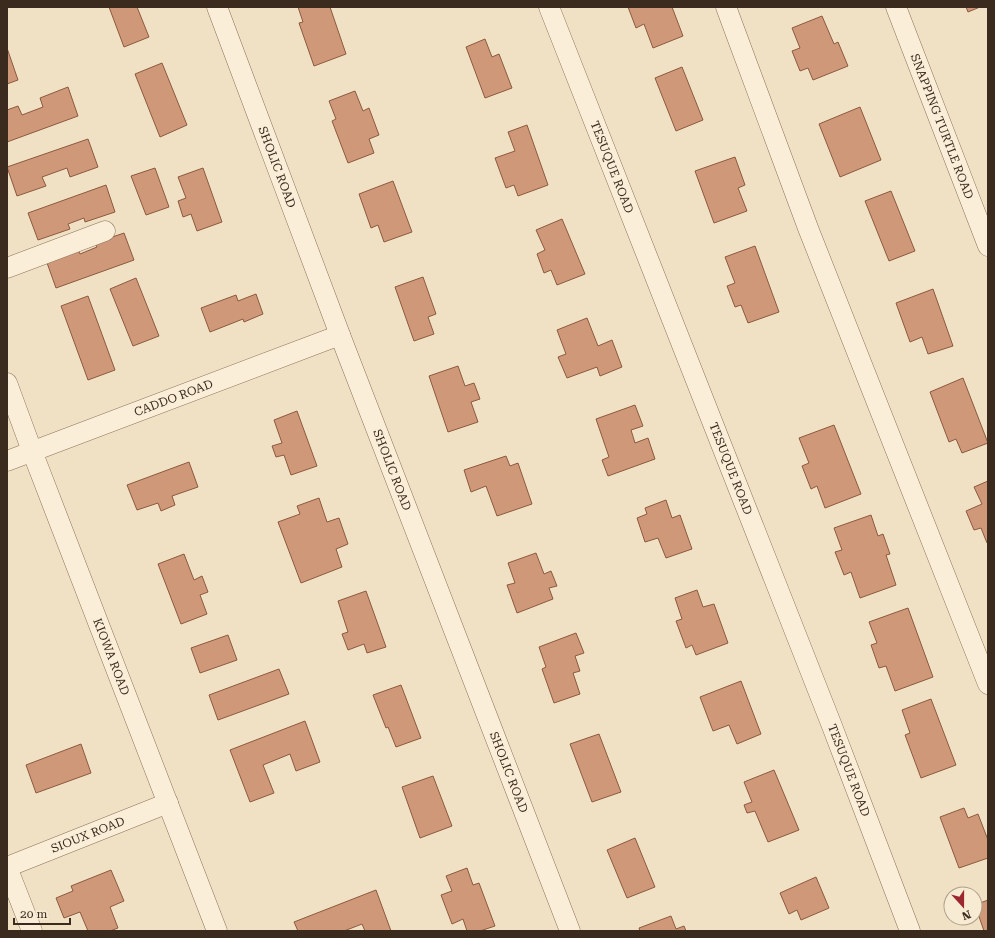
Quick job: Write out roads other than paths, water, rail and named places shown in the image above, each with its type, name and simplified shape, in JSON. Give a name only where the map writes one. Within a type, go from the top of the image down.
[{"type":"street","name":"SHOLIC ROAD","points":[[217,7],[340,336],[570,931]]},
{"type":"street","name":"TESUQUE ROAD","points":[[549,7],[832,726],[910,931]]},
{"type":"street","points":[[726,7],[808,228],[988,684]]},
{"type":"street","name":"SNAPPING TURTLE ROAD","points":[[896,7],[988,246]]},
{"type":"street","points":[[7,268],[105,231]]},
{"type":"street","name":"CADDO ROAD","points":[[7,461],[340,336]]},
{"type":"street","name":"KIOWA ROAD","points":[[7,383],[217,931]]},
{"type":"street","name":"SIOUX ROAD","points":[[7,867],[168,803]]},
{"type":"street","points":[[7,867],[32,931]]}]
